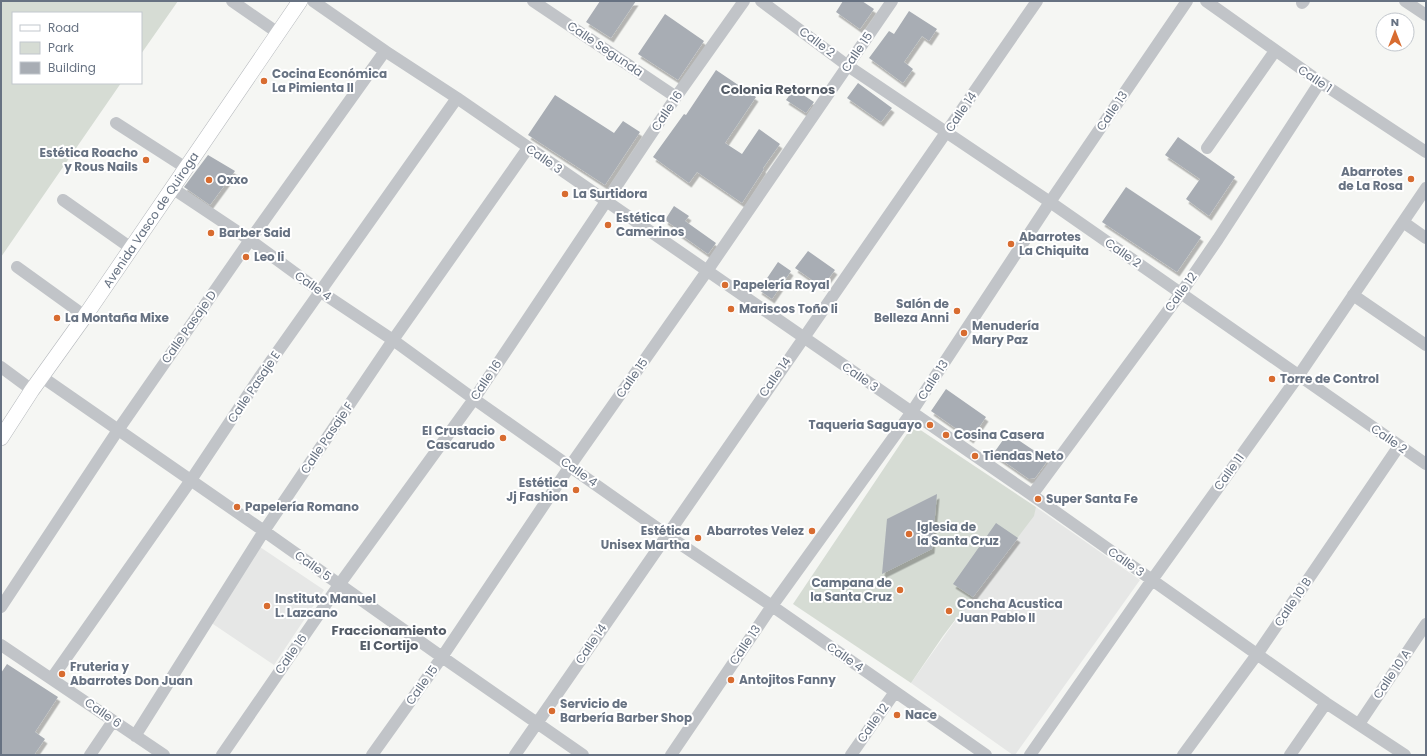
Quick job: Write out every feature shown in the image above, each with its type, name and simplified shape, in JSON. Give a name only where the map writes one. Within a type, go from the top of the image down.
[{"type":"main road","name":"Avenida Vasco de Quiroga","points":[[1,438],[32,390],[85,316],[300,1]]},
{"type":"street","points":[[232,1],[278,33]]},
{"type":"street","name":"Calle 3","points":[[314,1],[1032,495],[1258,653],[1326,703],[1359,724],[1398,753]]},
{"type":"street","name":"Calle Segunda","points":[[533,1],[676,97]]},
{"type":"street","name":"Calle 16","points":[[222,755],[339,585],[474,399],[676,97],[744,1]]},
{"type":"street","name":"Calle 2","points":[[761,1],[848,66],[1050,202],[1426,464]]},
{"type":"street","name":"Calle 15","points":[[372,755],[442,657],[570,466],[707,272],[892,1]]},
{"type":"street","name":"Calle 14","points":[[515,755],[1037,1]]},
{"type":"street","name":"Calle 13","points":[[671,755],[772,606],[911,413],[1050,202],[1187,1]]},
{"type":"street","name":"Calle 1","points":[[1206,1],[1320,82],[1426,152]]},
{"type":"street","points":[[1405,1],[1426,15]]},
{"type":"street","name":"Calle Pasaje D","points":[[1,607],[118,430],[250,240],[385,51]]},
{"type":"street","points":[[1207,148],[1275,51]]},
{"type":"street","name":"Calle 12","points":[[1032,495],[1181,293],[1320,82]]},
{"type":"street","name":"Calle Pasaje E","points":[[52,678],[191,480],[259,378],[457,98]]},
{"type":"street","points":[[116,123],[186,168]]},
{"type":"street","name":"Calle Pasaje F","points":[[135,736],[264,530],[393,340],[528,148]]},
{"type":"street","name":"Calle 4","points":[[172,188],[250,240],[321,292],[393,340],[666,535],[772,606],[986,755]]},
{"type":"street","name":"Calle 11","points":[[1030,755],[1152,580],[1299,376],[1426,188]]},
{"type":"street","points":[[63,200],[131,248]]},
{"type":"street","points":[[1403,222],[1426,238]]},
{"type":"street","points":[[17,267],[85,316]]},
{"type":"street","points":[[1353,295],[1426,345]]},
{"type":"street","points":[[1,367],[32,390]]},
{"type":"street","name":"Calle 5","points":[[42,377],[264,530],[339,585],[583,755]]},
{"type":"street","name":"Calle 10 B","points":[[1183,755],[1258,653],[1399,446]]},
{"type":"street","name":"Calle 10 A","points":[[1359,724],[1426,624]]},
{"type":"street","name":"Calle 6","points":[[1,644],[164,755]]},
{"type":"street","name":"Calle 12","points":[[851,755],[895,692]]},
{"type":"street","points":[[1290,755],[1326,703]]},
{"type":"street","points":[[90,755],[113,721]]},
{"type":"shaded area","points":[[1036,507],[1140,580],[1015,755],[1013,755],[911,683]]},
{"type":"shaded area","name":"Instituto Manuel L. Lazcano","points":[[260,547],[324,590],[274,665],[210,622]]},
{"type":"green space","points":[[1,1],[178,1],[142,53],[142,12],[12,12],[12,84],[120,84],[1,257]]},
{"type":"green space","points":[[913,425],[1036,507],[1034,516],[943,636],[911,683],[793,604]]},
{"type":"building","points":[[600,1],[636,1],[611,38],[586,22]]},
{"type":"building","points":[[843,1],[862,1],[874,9],[860,29],[836,12]]},
{"type":"building","points":[[909,11],[937,29],[929,41],[922,36],[904,62],[913,69],[903,83],[869,58],[889,31],[894,34]]},
{"type":"building","points":[[665,14],[704,41],[678,80],[638,54]]},
{"type":"building","points":[[716,70],[756,97],[725,143],[742,154],[759,129],[780,144],[763,168],[764,169],[742,203],[697,172],[689,183],[653,157],[684,114],[686,115]]},
{"type":"building","points":[[858,83],[892,108],[881,122],[847,98]]},
{"type":"building","points":[[794,89],[814,102],[806,113],[786,100]]},
{"type":"building","points":[[555,95],[614,133],[623,121],[640,132],[605,185],[528,135]]},
{"type":"building","points":[[1178,137],[1235,177],[1209,216],[1186,199],[1200,179],[1165,155]]},
{"type":"building","name":"Oxxo","points":[[208,155],[235,171],[210,205],[184,187]]},
{"type":"building","points":[[1126,187],[1201,237],[1177,272],[1102,222]]},
{"type":"building","points":[[674,206],[689,216],[685,221],[716,243],[708,254],[677,232],[679,230],[665,220]]},
{"type":"building","points":[[808,251],[835,270],[822,287],[795,268]]},
{"type":"building","points":[[778,262],[791,271],[772,299],[759,290]]},
{"type":"building","points":[[946,389],[986,417],[971,439],[931,411]]},
{"type":"building","points":[[1008,433],[1048,460],[1035,478],[1029,479],[993,454]]},
{"type":"building","name":"Iglesia de la Santa Cruz","points":[[937,494],[932,549],[882,574],[887,519]]},
{"type":"building","points":[[996,523],[1018,538],[973,597],[953,584]]},
{"type":"building","points":[[7,664],[58,697],[35,732],[45,739],[34,755],[1,755],[1,673]]},
{"type":"place","name":"Cocina Económica La Pimienta II","points":[[264,81]]},
{"type":"place","name":"Estética Roacho y Rous Nails","points":[[146,160]]},
{"type":"place","name":"Abarrotes de La Rosa","points":[[1411,179]]},
{"type":"place","name":"Oxxo","points":[[209,180]]},
{"type":"place","name":"La Surtidora","points":[[565,194]]},
{"type":"place","name":"Estética Camerinos","points":[[608,225]]},
{"type":"place","name":"Barber Said","points":[[211,233]]},
{"type":"place","name":"Abarrotes La Chiquita","points":[[1011,244]]},
{"type":"place","name":"Leo Ii","points":[[246,257]]},
{"type":"place","name":"Papelería Royal","points":[[725,285]]},
{"type":"place","name":"Mariscos Toño Ii","points":[[731,309]]},
{"type":"place","name":"Salón de Belleza Anni","points":[[957,311]]},
{"type":"place","name":"La Montaña Mixe","points":[[57,318]]},
{"type":"place","name":"Menudería Mary Paz","points":[[964,333]]},
{"type":"place","name":"Torre de Control","points":[[1272,379]]},
{"type":"place","name":"Taqueria Saguayo","points":[[930,425]]},
{"type":"place","name":"Cosina Casera","points":[[946,435]]},
{"type":"place","name":"El Crustacio Cascarudo","points":[[503,438]]},
{"type":"place","name":"Tiendas Neto","points":[[975,456]]},
{"type":"place","name":"Estética Jj Fashion","points":[[576,490]]},
{"type":"place","name":"Super Santa Fe","points":[[1038,499]]},
{"type":"place","name":"Papelería Romano","points":[[237,507]]},
{"type":"place","name":"Abarrotes Velez","points":[[812,531]]},
{"type":"place","name":"Iglesia de la Santa Cruz","points":[[909,534]]},
{"type":"place","name":"Estética Unisex Martha","points":[[698,538]]},
{"type":"place","name":"Campana de la Santa Cruz","points":[[900,590]]},
{"type":"place","name":"Instituto Manuel L. Lazcano","points":[[267,606]]},
{"type":"place","name":"Concha Acustica Juan Pablo II","points":[[949,611]]},
{"type":"place","name":"Fruteria y Abarrotes Don Juan","points":[[62,674]]},
{"type":"place","name":"Antojitos Fanny","points":[[731,680]]},
{"type":"place","name":"Servicio de Barbería Barber Shop","points":[[552,711]]},
{"type":"place","name":"Nace","points":[[897,715]]},
{"type":"district","name":"Colonia Retornos","points":[[778,89]]},
{"type":"district","name":"Fraccionamiento El Cortijo","points":[[389,638]]}]
